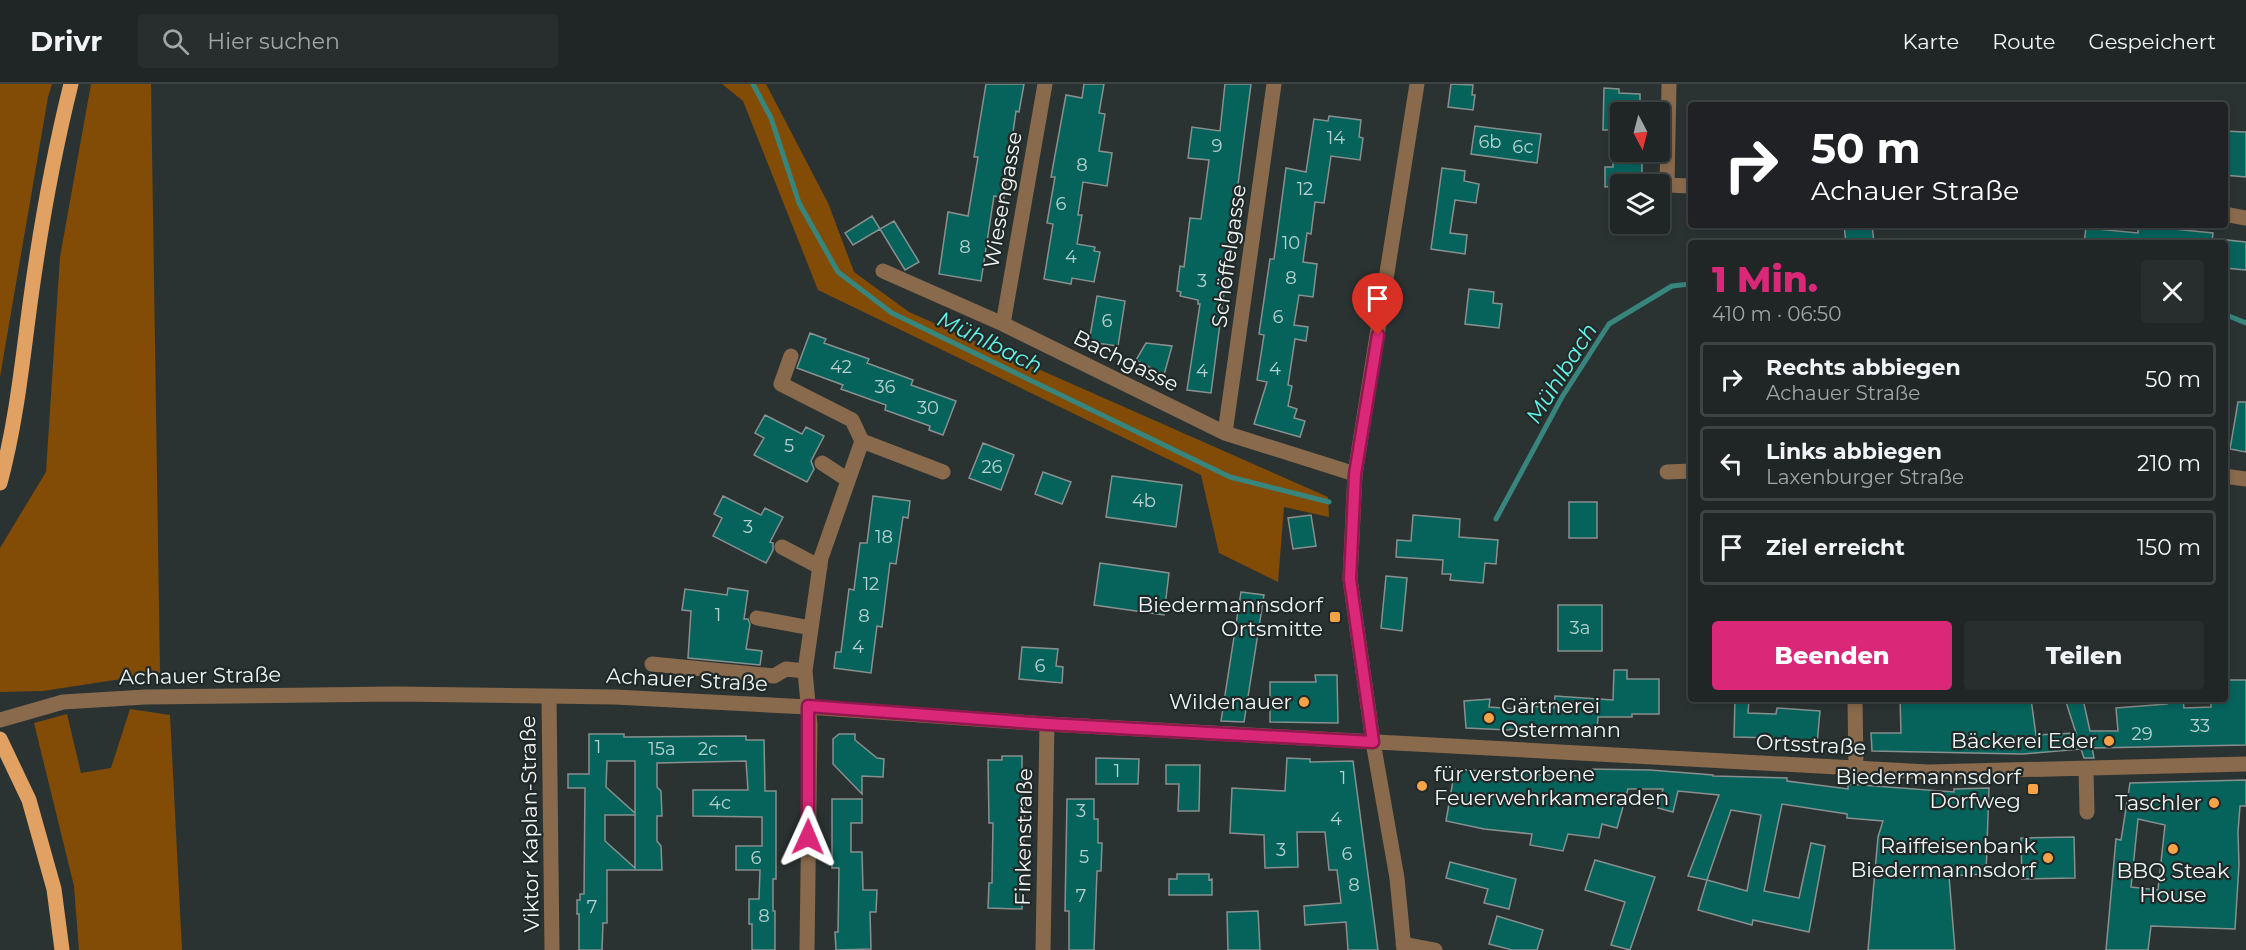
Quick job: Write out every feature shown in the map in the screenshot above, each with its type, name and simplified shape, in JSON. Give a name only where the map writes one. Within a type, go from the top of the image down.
[{"type":"main road","points":[[0,483],[17,408],[34,274],[51,176],[71,84]]},
{"type":"main road","points":[[0,739],[29,800],[54,889],[62,950]]},
{"type":"street","name":"Wiesengasse","points":[[1003,324],[1045,84]]},
{"type":"street","name":"Schöffelgasse","points":[[1225,433],[1274,84]]},
{"type":"street","points":[[1417,84],[1355,474],[1350,579],[1373,742],[1397,878],[1404,947],[1435,950]]},
{"type":"street","points":[[1669,84],[1667,185],[1688,186]]},
{"type":"street","points":[[2228,214],[2246,219]]},
{"type":"street","name":"Bachgasse","points":[[883,271],[1003,324],[1225,433],[1355,474]]},
{"type":"street","points":[[790,356],[782,384],[852,420],[862,441],[943,472]]},
{"type":"street","points":[[807,950],[810,724],[805,671],[821,558],[862,441]]},
{"type":"street","points":[[822,463],[848,480]]},
{"type":"street","points":[[1667,472],[1688,471]]},
{"type":"street","points":[[2228,477],[2246,480]]},
{"type":"street","points":[[782,547],[819,567]]},
{"type":"street","points":[[757,618],[811,628]]},
{"type":"street","points":[[652,664],[774,676],[786,669],[805,671]]},
{"type":"street","name":"Achauer Straße","points":[[0,720],[63,702],[145,697],[395,694],[615,697],[808,706],[1047,724],[1373,742]]},
{"type":"street","name":"Viktor Kaplan-Straße","points":[[549,697],[552,950]]},
{"type":"street","points":[[1855,702],[1856,769]]},
{"type":"street","name":"Finkenstraße","points":[[1043,950],[1047,724]]},
{"type":"street","name":"Ortsstraße","points":[[1373,742],[1928,772],[2246,765]]},
{"type":"street","points":[[2086,769],[2087,812]]},
{"type":"shaded area","points":[[0,84],[52,84],[0,377]]},
{"type":"shaded area","points":[[91,84],[151,84],[160,673],[43,691],[0,692],[0,548],[46,472],[60,257]]},
{"type":"shaded area","points":[[722,84],[766,84],[828,203],[854,272],[909,312],[1328,497],[1329,517],[1284,507],[1278,582],[1219,553],[1201,475],[818,290],[743,101]]},
{"type":"shaded area","points":[[130,709],[170,715],[182,950],[79,950],[74,886],[34,723],[67,714],[81,773],[111,768]]},
{"type":"building","points":[[986,84],[1024,84],[1019,112],[1016,111],[1004,198],[994,196],[981,281],[939,274],[948,212],[968,216],[978,157],[974,157]]},
{"type":"building","points":[[1084,84],[1104,84],[1099,113],[1105,114],[1099,151],[1112,153],[1107,186],[1083,182],[1078,215],[1082,215],[1077,244],[1095,247],[1094,251],[1100,252],[1094,282],[1072,278],[1071,284],[1044,279],[1053,224],[1047,223],[1055,177],[1051,177],[1066,95],[1082,98]]},
{"type":"building","points":[[1225,84],[1251,84],[1211,393],[1187,390],[1200,304],[1198,300],[1180,296],[1181,292],[1177,291],[1180,266],[1184,267],[1190,218],[1201,219],[1209,160],[1188,158],[1192,127],[1220,131]]},
{"type":"building","points":[[1451,84],[1473,85],[1472,95],[1475,95],[1473,110],[1448,107]]},
{"type":"building","points":[[1604,88],[1619,89],[1619,93],[1640,94],[1640,102],[1610,102],[1610,130],[1603,130]]},
{"type":"building","points":[[1329,116],[1361,120],[1359,137],[1363,138],[1360,160],[1331,156],[1324,203],[1315,202],[1311,234],[1307,233],[1303,262],[1317,264],[1313,297],[1299,295],[1294,325],[1308,327],[1306,341],[1295,339],[1288,385],[1292,386],[1288,406],[1297,409],[1294,418],[1305,421],[1300,437],[1254,424],[1267,382],[1257,380],[1264,335],[1259,334],[1270,259],[1274,259],[1286,168],[1306,172],[1314,119],[1328,121]]},
{"type":"building","points":[[1475,126],[1541,134],[1537,163],[1471,154]]},
{"type":"building","points":[[2228,131],[2246,132],[2246,177],[2228,175]]},
{"type":"building","points":[[1613,162],[1642,162],[1642,174],[1610,174],[1610,186],[1605,187],[1605,167],[1613,167]]},
{"type":"building","points":[[1442,168],[1465,171],[1464,181],[1479,184],[1476,203],[1455,200],[1450,233],[1467,235],[1465,254],[1431,249]]},
{"type":"building","points":[[872,216],[880,229],[853,245],[845,233]]},
{"type":"building","points":[[894,221],[919,262],[905,270],[880,229]]},
{"type":"building","points":[[1844,228],[1872,228],[1874,240],[1846,240]]},
{"type":"building","points":[[2086,228],[2138,233],[2138,228],[2164,228],[2213,233],[2212,240],[2084,240]]},
{"type":"building","points":[[2228,240],[2246,242],[2246,270],[2228,268]]},
{"type":"building","points":[[1469,289],[1494,292],[1493,303],[1502,304],[1499,328],[1465,324]]},
{"type":"building","points":[[1097,296],[1125,301],[1118,346],[1089,342]]},
{"type":"building","points":[[810,333],[826,339],[824,343],[869,359],[867,363],[913,380],[911,385],[956,401],[943,435],[929,430],[930,426],[885,410],[886,405],[841,389],[843,385],[797,368]]},
{"type":"building","points":[[1146,343],[1172,346],[1164,375],[1136,360]]},
{"type":"building","points":[[2238,402],[2246,402],[2246,452],[2230,449]]},
{"type":"building","points":[[765,415],[802,434],[806,427],[824,436],[811,461],[814,469],[807,482],[754,455],[764,438],[755,433]]},
{"type":"building","points":[[983,443],[1014,455],[1001,490],[969,478]]},
{"type":"building","points":[[1043,472],[1071,482],[1062,504],[1035,494]]},
{"type":"building","points":[[1112,476],[1182,485],[1176,527],[1106,517]]},
{"type":"building","points":[[723,496],[761,515],[765,508],[783,517],[770,542],[773,543],[773,550],[766,563],[713,536],[722,518],[714,514]]},
{"type":"building","points":[[873,496],[910,501],[908,518],[903,517],[896,564],[890,563],[882,627],[877,626],[871,673],[834,668],[836,652],[841,652],[849,589],[854,590],[860,543],[867,543]]},
{"type":"building","points":[[1569,502],[1597,502],[1597,538],[1569,538]]},
{"type":"building","points":[[1311,515],[1316,546],[1293,549],[1288,518]]},
{"type":"building","points":[[1413,515],[1460,519],[1459,537],[1498,540],[1496,564],[1485,563],[1483,583],[1450,580],[1451,574],[1442,574],[1443,560],[1396,557],[1397,540],[1411,541]]},
{"type":"building","points":[[1100,563],[1169,573],[1164,615],[1094,605]]},
{"type":"building","points":[[1386,576],[1407,578],[1402,631],[1381,628]]},
{"type":"building","points":[[728,588],[748,591],[744,619],[748,619],[750,624],[746,649],[762,651],[760,665],[688,658],[691,611],[682,610],[685,589],[727,595]]},
{"type":"building","points":[[1241,592],[1264,595],[1244,722],[1221,721]]},
{"type":"building","points":[[1558,605],[1602,605],[1602,651],[1558,651]]},
{"type":"building","points":[[1022,647],[1058,649],[1056,666],[1063,667],[1062,683],[1019,679]]},
{"type":"building","points":[[1614,670],[1627,670],[1627,679],[1659,679],[1659,714],[1598,717],[1597,728],[1575,726],[1575,729],[1544,728],[1544,731],[1466,728],[1464,701],[1490,699],[1489,707],[1517,709],[1518,705],[1554,708],[1555,696],[1613,700]]},
{"type":"building","name":"Wildenauer","points":[[1315,675],[1337,675],[1338,723],[1270,722],[1270,682],[1316,682]]},
{"type":"building","points":[[2228,680],[2246,680],[2246,745],[2092,748],[2094,758],[2084,758],[2081,749],[2023,754],[1872,751],[1871,733],[1901,733],[1900,702],[2031,702],[2036,735],[2076,733],[2066,702],[2084,702],[2090,731],[2118,731],[2116,708],[2167,704],[2167,702],[2183,702],[2184,708],[2211,707],[2211,702],[2228,702]]},
{"type":"building","points":[[1735,702],[1749,702],[1748,713],[1776,714],[1777,708],[1820,711],[1817,744],[1775,741],[1775,738],[1734,737]]},
{"type":"building","points":[[589,734],[624,734],[624,737],[746,736],[746,740],[764,740],[765,791],[776,791],[776,879],[773,879],[775,950],[752,950],[749,899],[759,899],[760,870],[736,870],[736,846],[762,846],[762,817],[693,816],[693,790],[748,790],[746,761],[657,763],[657,787],[661,791],[662,816],[657,816],[657,841],[661,846],[662,870],[607,870],[607,923],[603,923],[602,950],[579,950],[577,900],[580,900],[580,894],[584,894],[585,788],[568,788],[568,774],[589,774]],"holes":[[[607,761],[635,761],[635,813],[606,787]],[[605,815],[635,815],[635,868],[605,841]]]},
{"type":"building","points":[[839,734],[855,734],[855,740],[877,758],[884,759],[883,777],[862,776],[862,794],[833,764],[833,739]]},
{"type":"building","points":[[1002,756],[1022,756],[1022,799],[1025,799],[1022,909],[988,908],[989,883],[992,883],[993,823],[989,823],[988,760],[1002,760]]},
{"type":"building","points":[[1096,758],[1139,759],[1138,784],[1096,784]]},
{"type":"building","points":[[1287,758],[1310,759],[1310,762],[1353,761],[1378,950],[1348,950],[1346,922],[1305,925],[1304,906],[1341,903],[1337,870],[1329,870],[1325,832],[1297,832],[1298,867],[1265,868],[1264,835],[1230,833],[1232,788],[1285,791]]},
{"type":"building","points":[[1166,765],[1200,765],[1199,811],[1178,811],[1179,784],[1166,784]]},
{"type":"building","points":[[1455,769],[1498,772],[1499,769],[1538,773],[1538,775],[1584,776],[1586,769],[1650,770],[1713,776],[1787,778],[1787,781],[1848,789],[1848,784],[1954,792],[1954,789],[1989,788],[1986,874],[1949,876],[1955,950],[1868,950],[1878,837],[1883,821],[1847,818],[1847,814],[1782,804],[1764,891],[1799,898],[1811,843],[1825,846],[1809,932],[1753,920],[1752,925],[1698,910],[1707,880],[1688,876],[1719,795],[1678,791],[1673,812],[1658,808],[1663,789],[1628,789],[1617,828],[1602,824],[1599,838],[1568,834],[1563,851],[1530,845],[1532,834],[1484,829],[1446,821]],"holes":[[[1731,810],[1761,815],[1747,891],[1707,880]]]},
{"type":"building","points":[[2246,780],[2246,806],[2240,806],[2238,832],[2239,865],[2235,929],[2151,926],[2148,950],[2106,950],[2116,839],[2121,840],[2130,783]],"holes":[[[2138,819],[2165,825],[2158,890],[2131,887]]]},
{"type":"building","points":[[832,799],[862,799],[862,823],[851,823],[851,852],[862,852],[863,890],[877,890],[876,912],[870,912],[871,949],[836,950],[839,868],[832,868]]},
{"type":"building","points":[[1067,799],[1094,799],[1094,819],[1098,819],[1098,843],[1102,843],[1101,871],[1097,871],[1094,950],[1069,950],[1069,911],[1065,911]]},
{"type":"building","name":"Raiffeisenbank Biedermannsdorf","points":[[2074,837],[2075,878],[2022,879],[2021,838]]},
{"type":"building","points":[[1595,860],[1655,877],[1630,950],[1611,945],[1625,902],[1585,890]]},
{"type":"building","points":[[1450,862],[1516,879],[1509,909],[1484,903],[1488,889],[1446,878]]},
{"type":"building","points":[[1177,874],[1209,874],[1209,880],[1212,879],[1212,895],[1169,895],[1169,879],[1177,879]]},
{"type":"building","points":[[1258,911],[1260,950],[1228,950],[1227,912]]},
{"type":"building","points":[[1497,916],[1543,930],[1537,950],[1512,950],[1489,944]]},
{"type":"waterway","name":"Mühlbach","points":[[753,84],[771,118],[799,203],[838,272],[892,313],[1230,477],[1329,502]]},
{"type":"waterway","name":"Mühlbach","points":[[1496,519],[1562,397],[1609,324],[1672,286],[1688,284]]},
{"type":"waterway","name":"Mühlbach","points":[[2228,316],[2246,323]]},
{"type":"place","name":"Biedermannsdorf Ortsmitte","points":[[1335,617]]},
{"type":"place","name":"Wildenauer","points":[[1304,702]]},
{"type":"place","name":"Gärtnerei Ostermann","points":[[1489,718]]},
{"type":"place","name":"Bäckerei Eder","points":[[2109,741]]},
{"type":"place","name":"für verstorbene Feuerwehrkameraden","points":[[1422,786]]},
{"type":"place","name":"Biedermannsdorf Dorfweg","points":[[2033,789]]},
{"type":"place","name":"Taschler","points":[[2214,803]]},
{"type":"place","name":"BBQ Steak House","points":[[2173,849]]},
{"type":"place","name":"Raiffeisenbank Biedermannsdorf","points":[[2048,858]]},
{"type":"route","points":[[808,837],[810,724],[808,706],[1047,724],[1373,742],[1350,579],[1355,474],[1378,335]]}]
